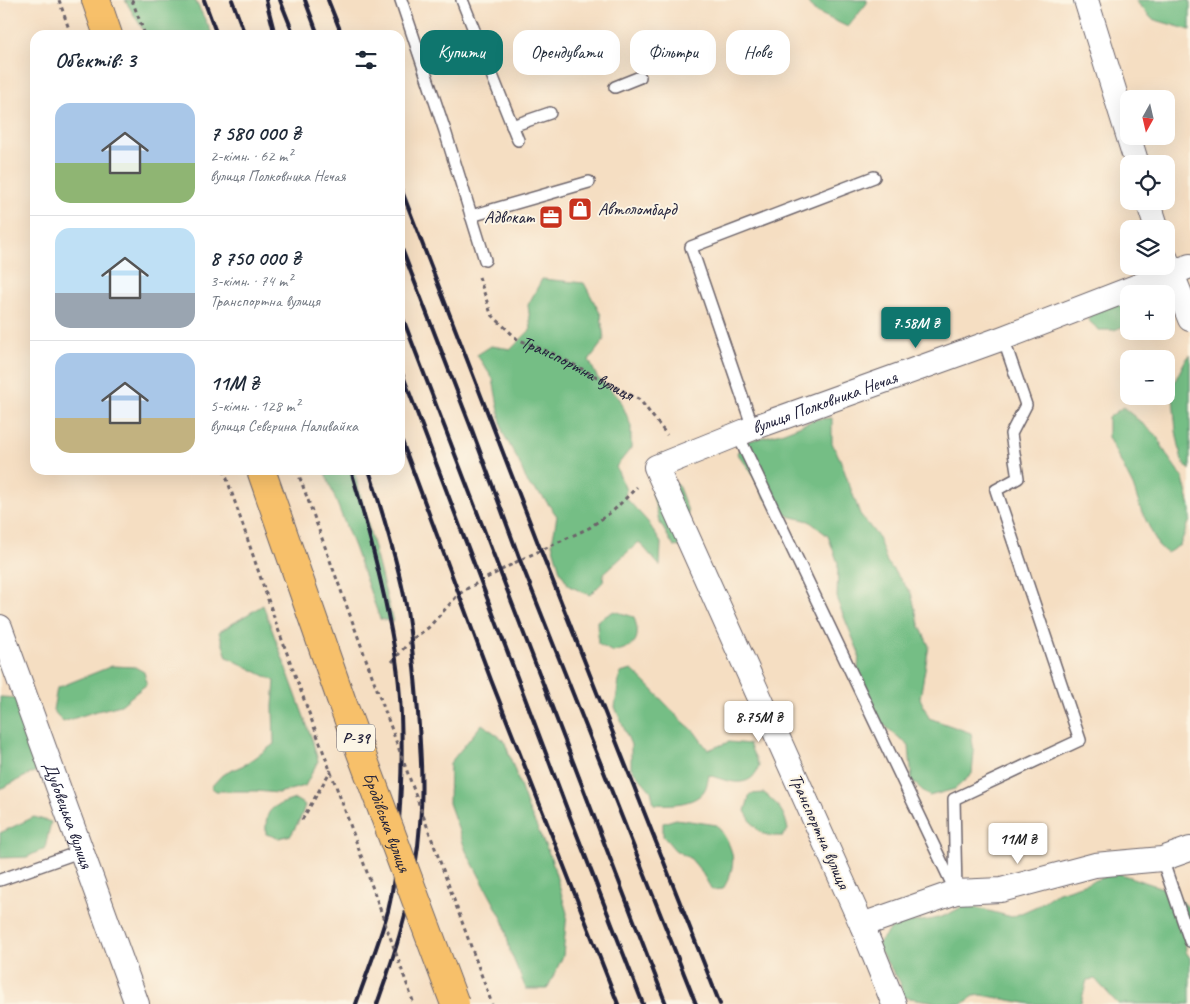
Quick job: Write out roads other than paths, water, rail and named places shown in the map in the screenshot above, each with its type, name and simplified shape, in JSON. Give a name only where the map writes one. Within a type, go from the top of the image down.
[{"type":"main road","points":[[96,0],[106,30]]},
{"type":"main road","name":"Бродівська вулиця","points":[[263,475],[342,702],[455,1004]]},
{"type":"street","points":[[1086,0],[1134,155]]},
{"type":"street","points":[[1176,266],[1190,319]]},
{"type":"street","name":"вулиця Полковника Нечая","points":[[667,463],[746,432],[1003,338],[1176,266]]},
{"type":"street","name":"Транспортна вулиця","points":[[667,463],[894,1004]]},
{"type":"street","name":"Дубовецька вулиця","points":[[0,627],[137,1004]]},
{"type":"street","points":[[862,926],[956,892],[1001,890],[1095,865],[1162,859],[1190,850]]},
{"type":"lane","points":[[401,0],[445,131],[484,260]]},
{"type":"lane","points":[[462,0],[518,140]]},
{"type":"lane","points":[[614,87],[640,77]]},
{"type":"lane","points":[[512,126],[550,113]]},
{"type":"lane","points":[[874,177],[691,247],[746,432],[956,892]]},
{"type":"lane","points":[[471,216],[589,182]]},
{"type":"lane","points":[[956,892],[954,799],[1080,740],[996,490],[1018,478],[1011,434],[1026,405],[1003,338]]},
{"type":"lane","points":[[0,880],[82,851]]},
{"type":"lane","points":[[1162,859],[1190,941]]},
{"type":"railway","points":[[204,0],[215,30]]},
{"type":"railway","points":[[232,0],[243,30]]},
{"type":"railway","points":[[266,0],[274,30]]},
{"type":"railway","points":[[280,0],[292,30]]},
{"type":"railway","points":[[305,0],[316,30]]},
{"type":"railway","points":[[328,0],[340,30]]},
{"type":"railway","points":[[405,199],[541,551],[720,1004]]},
{"type":"railway","points":[[405,257],[520,560],[696,1004]]},
{"type":"railway","points":[[405,324],[666,1004]]},
{"type":"railway","points":[[405,381],[643,1004]]},
{"type":"railway","points":[[405,449],[491,680],[618,1004]]},
{"type":"railway","points":[[352,475],[375,558],[390,625],[400,690],[402,734],[400,799],[392,889],[388,911],[356,1004]]},
{"type":"railway","points":[[370,475],[394,554],[406,605],[415,680],[421,775],[421,812],[415,870],[399,938],[377,1004]]},
{"type":"place","name":"Автоломбард","points":[[580,209]]},
{"type":"place","name":"Адвокат","points":[[551,217]]}]
